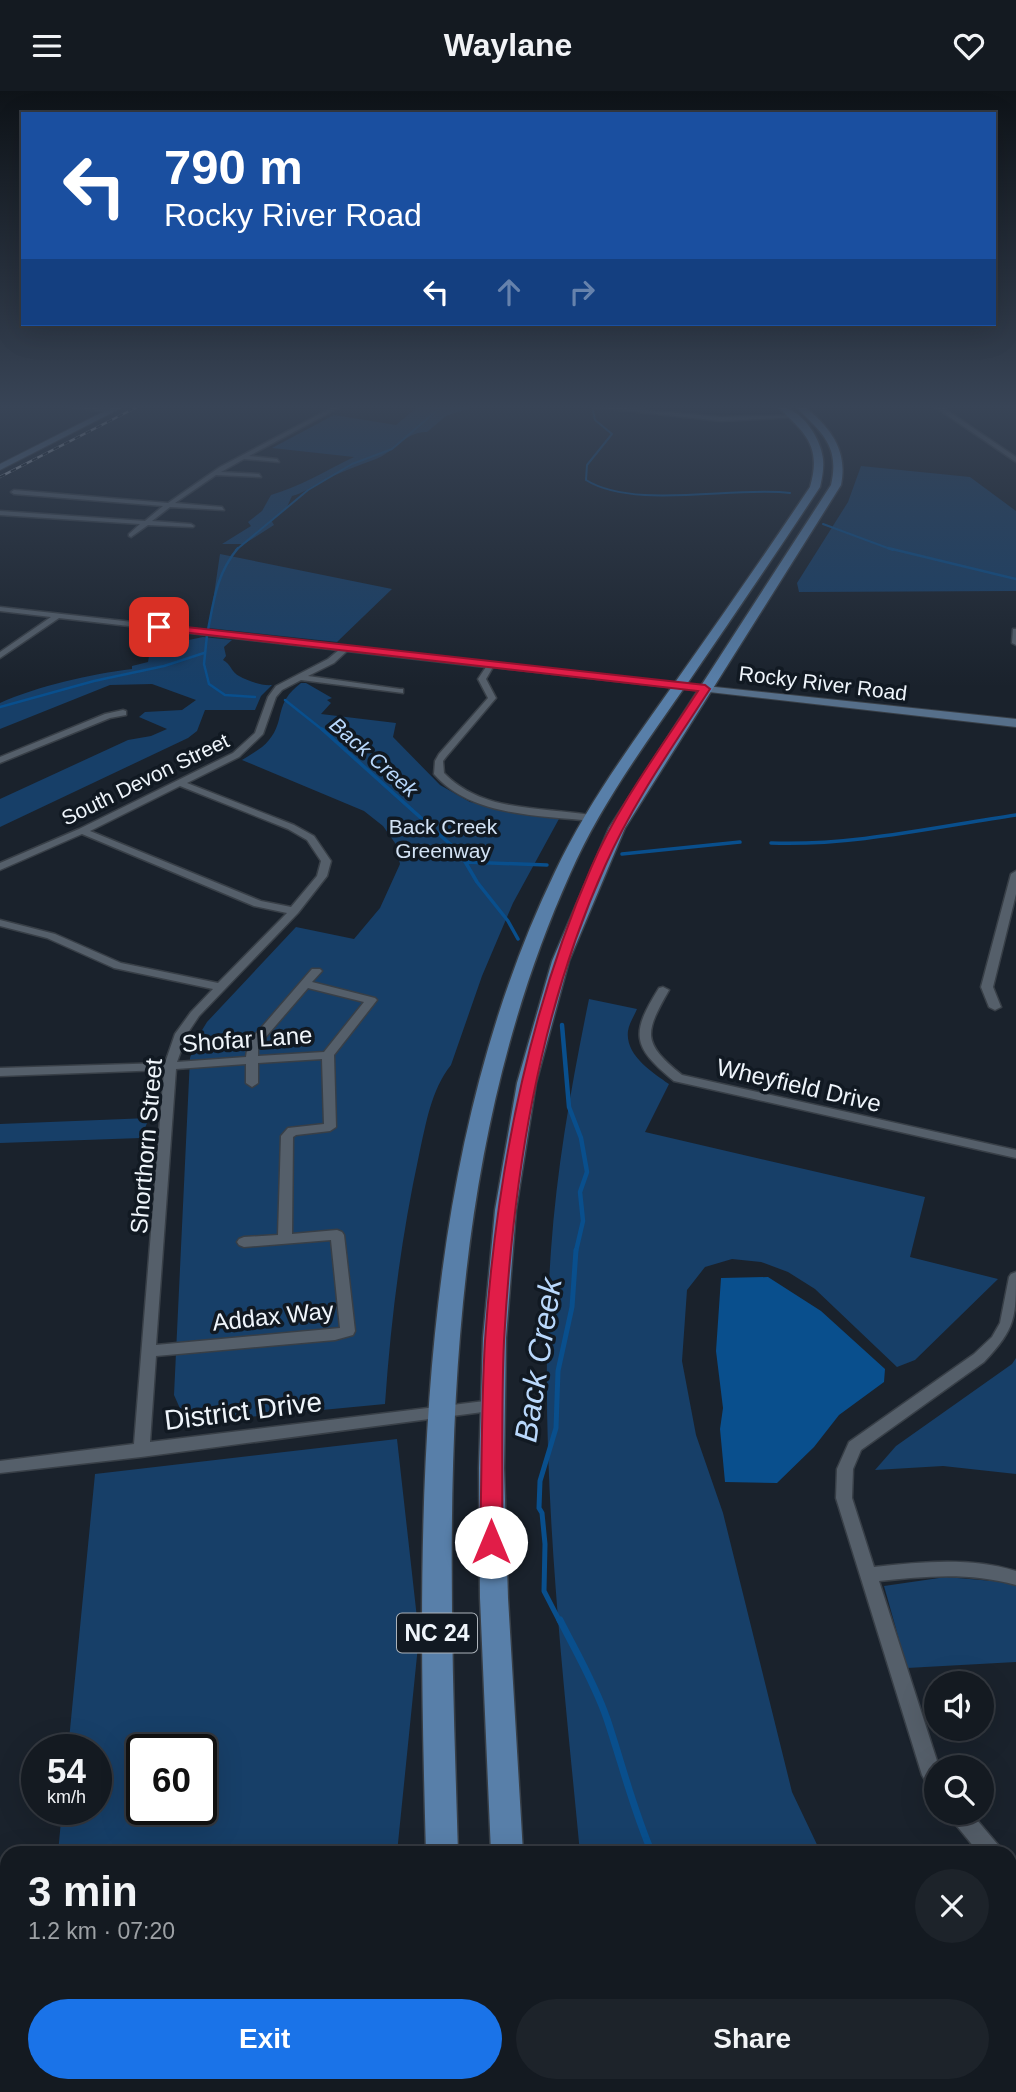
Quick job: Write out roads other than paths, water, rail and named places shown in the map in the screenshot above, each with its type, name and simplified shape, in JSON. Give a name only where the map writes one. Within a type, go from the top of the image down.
[{"type":"main road","name":"NC 24","points":[[442,1846],[437,1615],[446,1346],[463,1211],[496,1055],[540,922],[592,818],[678,686],[806,500]]},
{"type":"main road","points":[[796,549],[787,545],[811,503],[810,500]]},
{"type":"main road","name":"NC 24","points":[[507,1846],[491,1564],[493,1406],[503,1247],[514,1158],[532,1064],[552,988],[580,909],[612,838],[826,500]]},
{"type":"street","points":[[114,500],[222,509]]},
{"type":"street","points":[[131,535],[175,500]]},
{"type":"street","points":[[3,513],[16,507]]},
{"type":"street","points":[[3,513],[191,526]]},
{"type":"street","name":"Rocky River Road","points":[[0,609],[1016,723]]},
{"type":"street","points":[[0,656],[57,615]]},
{"type":"street","points":[[1016,631],[1016,643]]},
{"type":"street","name":"South Devon Street","points":[[0,867],[82,831],[250,745],[259,734],[272,697],[279,688],[331,661],[346,648]]},
{"type":"street","points":[[491,664],[482,679],[492,698],[442,756],[439,761],[439,774],[455,791],[479,801],[592,818]]},
{"type":"street","points":[[299,677],[400,691]]},
{"type":"street","points":[[0,760],[108,716],[123,713]]},
{"type":"street","name":"Shorthorn Street","points":[[141,1451],[170,1066],[181,1034],[219,987],[294,911],[322,876],[326,862],[311,838],[291,827],[180,783]]},
{"type":"street","points":[[82,831],[258,904],[294,911]]},
{"type":"street","points":[[995,1007],[988,987],[1016,874]]},
{"type":"street","points":[[0,923],[51,936],[118,966],[219,987]]},
{"type":"street","points":[[252,1083],[252,1046],[316,971]]},
{"type":"street","points":[[285,1239],[287,1136],[292,1131],[330,1127],[328,1055],[371,1000],[305,984]]},
{"type":"street","name":"Wheyfield Drive","points":[[663,990],[648,1015],[644,1037],[648,1050],[678,1078],[1016,1154]]},
{"type":"street","name":"Shofar Lane","points":[[0,1072],[170,1066],[328,1055]]},
{"type":"street","points":[[244,1242],[337,1235]]},
{"type":"street","name":"Addax Way","points":[[149,1351],[335,1335],[348,1331],[337,1235]]},
{"type":"street","points":[[926,1755],[844,1498],[845,1469],[856,1446],[978,1358],[997,1341],[1007,1323],[1015,1284]]},
{"type":"street","name":"District Drive","points":[[0,1467],[493,1406]]},
{"type":"street","points":[[868,1575],[959,1569],[1001,1572],[1016,1578]]},
{"type":"street","points":[[969,1825],[986,1846]]},
{"type":"waterway","name":"Back Creek","points":[[237,549],[296,500]]},
{"type":"waterway","points":[[823,524],[893,550]]},
{"type":"waterway","points":[[888,548],[1016,579]]},
{"type":"waterway","name":"Back Creek","points":[[208,630],[221,577],[237,549]]},
{"type":"waterway","name":"Back Creek","points":[[207,635],[204,664],[209,684],[225,695],[255,697]]},
{"type":"waterway","points":[[0,707],[94,681],[164,666],[204,653]]},
{"type":"waterway","name":"Back Creek","points":[[285,700],[324,731]]},
{"type":"waterway","name":"Back Creek","points":[[322,729],[460,853],[465,862]]},
{"type":"waterway","points":[[771,843],[863,839],[1016,815]]},
{"type":"waterway","points":[[622,854],[740,842]]},
{"type":"waterway","points":[[465,862],[547,865]]},
{"type":"waterway","name":"Back Creek","points":[[465,862],[518,939]]},
{"type":"waterway","name":"Back Creek","points":[[562,1025],[569,1107],[581,1138],[587,1172],[580,1192],[583,1221],[576,1251]]},
{"type":"waterway","name":"Back Creek","points":[[560,1622],[544,1591],[545,1544],[542,1513],[539,1508],[540,1481],[556,1428],[558,1371],[572,1307],[576,1250]]},
{"type":"waterway","name":"Back Creek","points":[[560,1620],[602,1706],[649,1846]]},
{"type":"park label","name":"Back Creek Greenway","points":[[443,838]]}]
